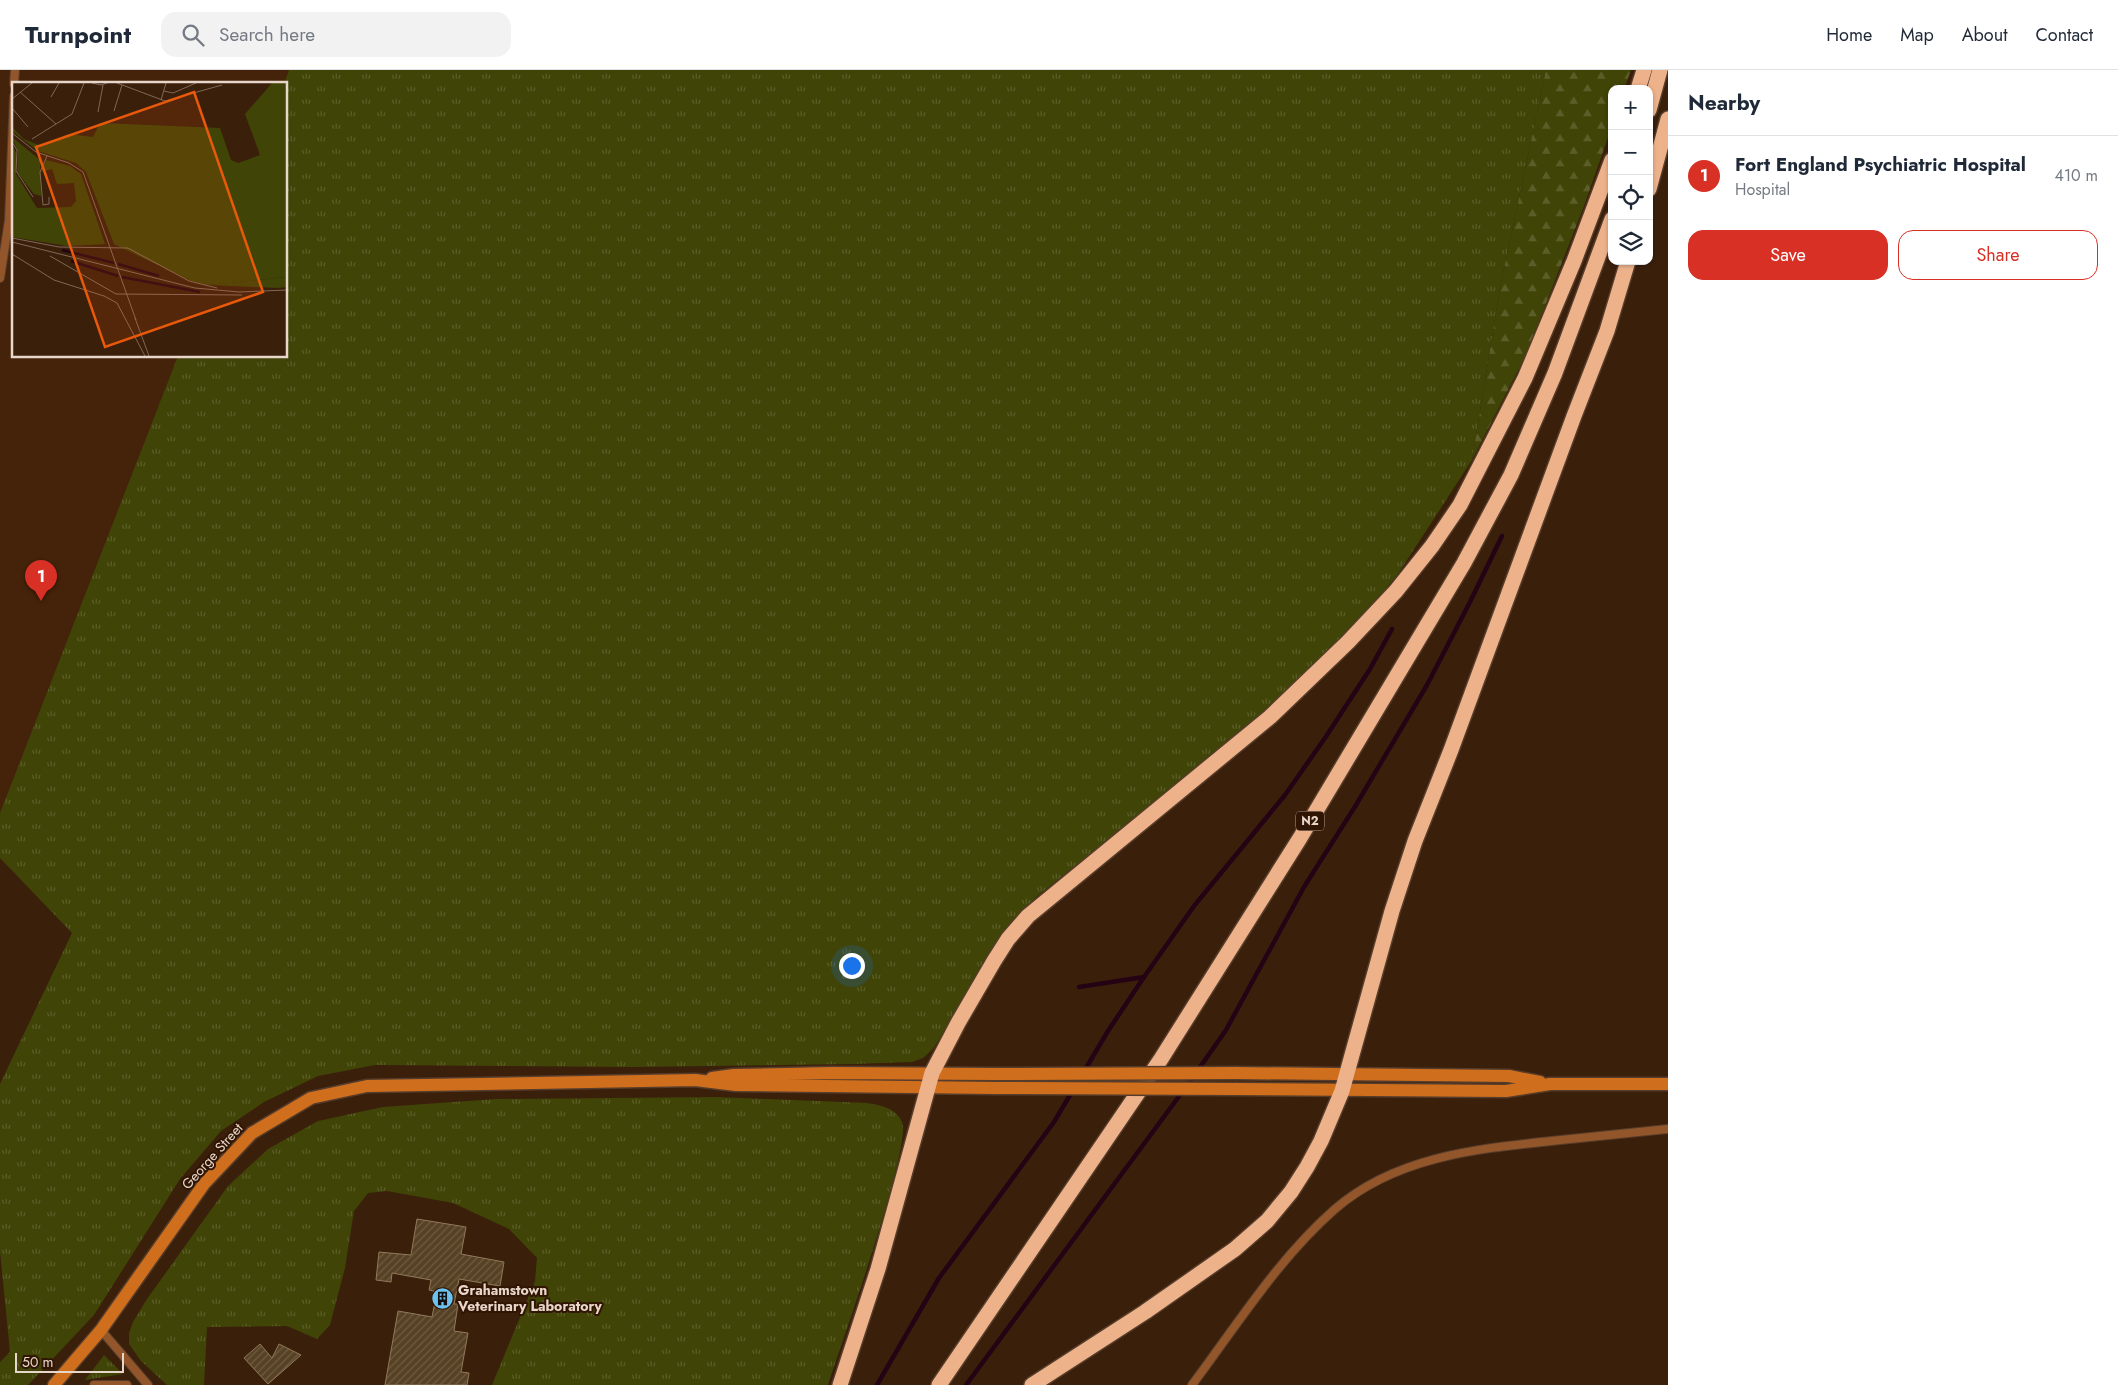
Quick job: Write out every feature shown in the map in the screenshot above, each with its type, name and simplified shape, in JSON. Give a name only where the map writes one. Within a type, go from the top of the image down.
[{"type":"highway","points":[[1639,85],[1644,70]]},
{"type":"highway","points":[[1653,95],[1660,70]]},
{"type":"highway","points":[[1653,175],[1668,119]]},
{"type":"highway","points":[[840,1385],[878,1269],[931,1080],[958,1023],[994,960],[1008,939],[1028,916],[1270,716],[1376,613],[1432,546],[1460,506],[1526,378],[1574,261],[1608,171]]},
{"type":"highway","name":"N2","points":[[939,1385],[1161,1058],[1300,838],[1464,563],[1512,475],[1555,373],[1612,220]]},
{"type":"highway","points":[[1032,1385],[1194,1278],[1268,1221],[1291,1192],[1321,1141],[1342,1090],[1392,911],[1415,840],[1451,750],[1607,331],[1627,265]]},
{"type":"main road","points":[[931,1080],[995,1074],[1236,1072],[1509,1076],[1550,1084]]},
{"type":"main road","name":"George Street","points":[[54,1385],[101,1330],[204,1184],[252,1133],[311,1098],[367,1086],[695,1080],[736,1085],[931,1080]]},
{"type":"main road","points":[[931,1080],[995,1088],[1506,1091],[1550,1084],[1668,1084]]},
{"type":"lane","points":[[0,278],[9,220],[12,146]]},
{"type":"lane","points":[[1192,1385],[1286,1259],[1336,1209],[1373,1183],[1407,1167],[1438,1157],[1496,1147],[1668,1129]]},
{"type":"lane","points":[[101,1330],[148,1385]]},
{"type":"lane","points":[[94,1385],[126,1385]]},
{"type":"shaded area","points":[[0,70],[289,70],[285,82],[12,82],[12,358],[177,358],[0,813]]},
{"type":"green space","points":[[289,70],[1546,70],[1500,288],[1472,460],[1398,574],[1337,648],[1253,725],[1036,897],[1001,937],[933,1049],[923,1058],[912,1062],[852,1064],[633,1067],[375,1065],[318,1076],[264,1102],[221,1131],[180,1179],[94,1315],[28,1385],[0,1385],[0,1362],[10,1352],[0,1251],[0,1084],[72,933],[0,858],[0,813],[177,358],[288,358],[288,82],[285,82]]},
{"type":"green space","points":[[1546,70],[1631,70],[1625,85],[1608,85],[1608,137],[1584,206],[1526,355],[1472,460],[1500,288]]},
{"type":"green space","points":[[716,1097],[867,1103],[892,1110],[902,1122],[902,1139],[886,1206],[828,1385],[492,1385],[535,1281],[537,1258],[509,1229],[453,1203],[387,1191],[368,1193],[354,1211],[345,1268],[330,1325],[317,1339],[287,1326],[207,1327],[204,1385],[167,1385],[141,1361],[129,1344],[129,1333],[133,1322],[147,1299],[228,1186],[268,1149],[318,1121],[383,1107],[496,1099]]},
{"type":"green space","points":[[104,1355],[123,1374],[85,1380]]},
{"type":"building","name":"Grahamstown Veterinary Laboratory","points":[[417,1219],[466,1227],[461,1254],[504,1262],[500,1286],[459,1279],[454,1304],[458,1304],[454,1331],[468,1333],[461,1372],[469,1373],[467,1385],[385,1385],[398,1311],[432,1317],[437,1292],[429,1290],[431,1280],[392,1273],[391,1282],[376,1280],[379,1252],[411,1255]]},
{"type":"building","points":[[260,1344],[272,1358],[279,1344],[301,1355],[268,1384],[244,1358]]},
{"type":"waterway","points":[[1198,1070],[1226,1030],[1304,887],[1356,805],[1427,685],[1502,536]]},
{"type":"waterway","points":[[877,1385],[939,1278],[1054,1122],[1108,1031],[1144,977],[1194,906],[1285,795],[1370,669],[1392,629]]},
{"type":"waterway","points":[[1079,987],[1144,977]]},
{"type":"waterway","points":[[966,1385],[1194,1076]]},
{"type":"place","name":"Fort England Psychiatric Hospital","points":[[41,601]]},
{"type":"place","name":"Grahamstown Veterinary Laboratory","points":[[442,1298]]}]
